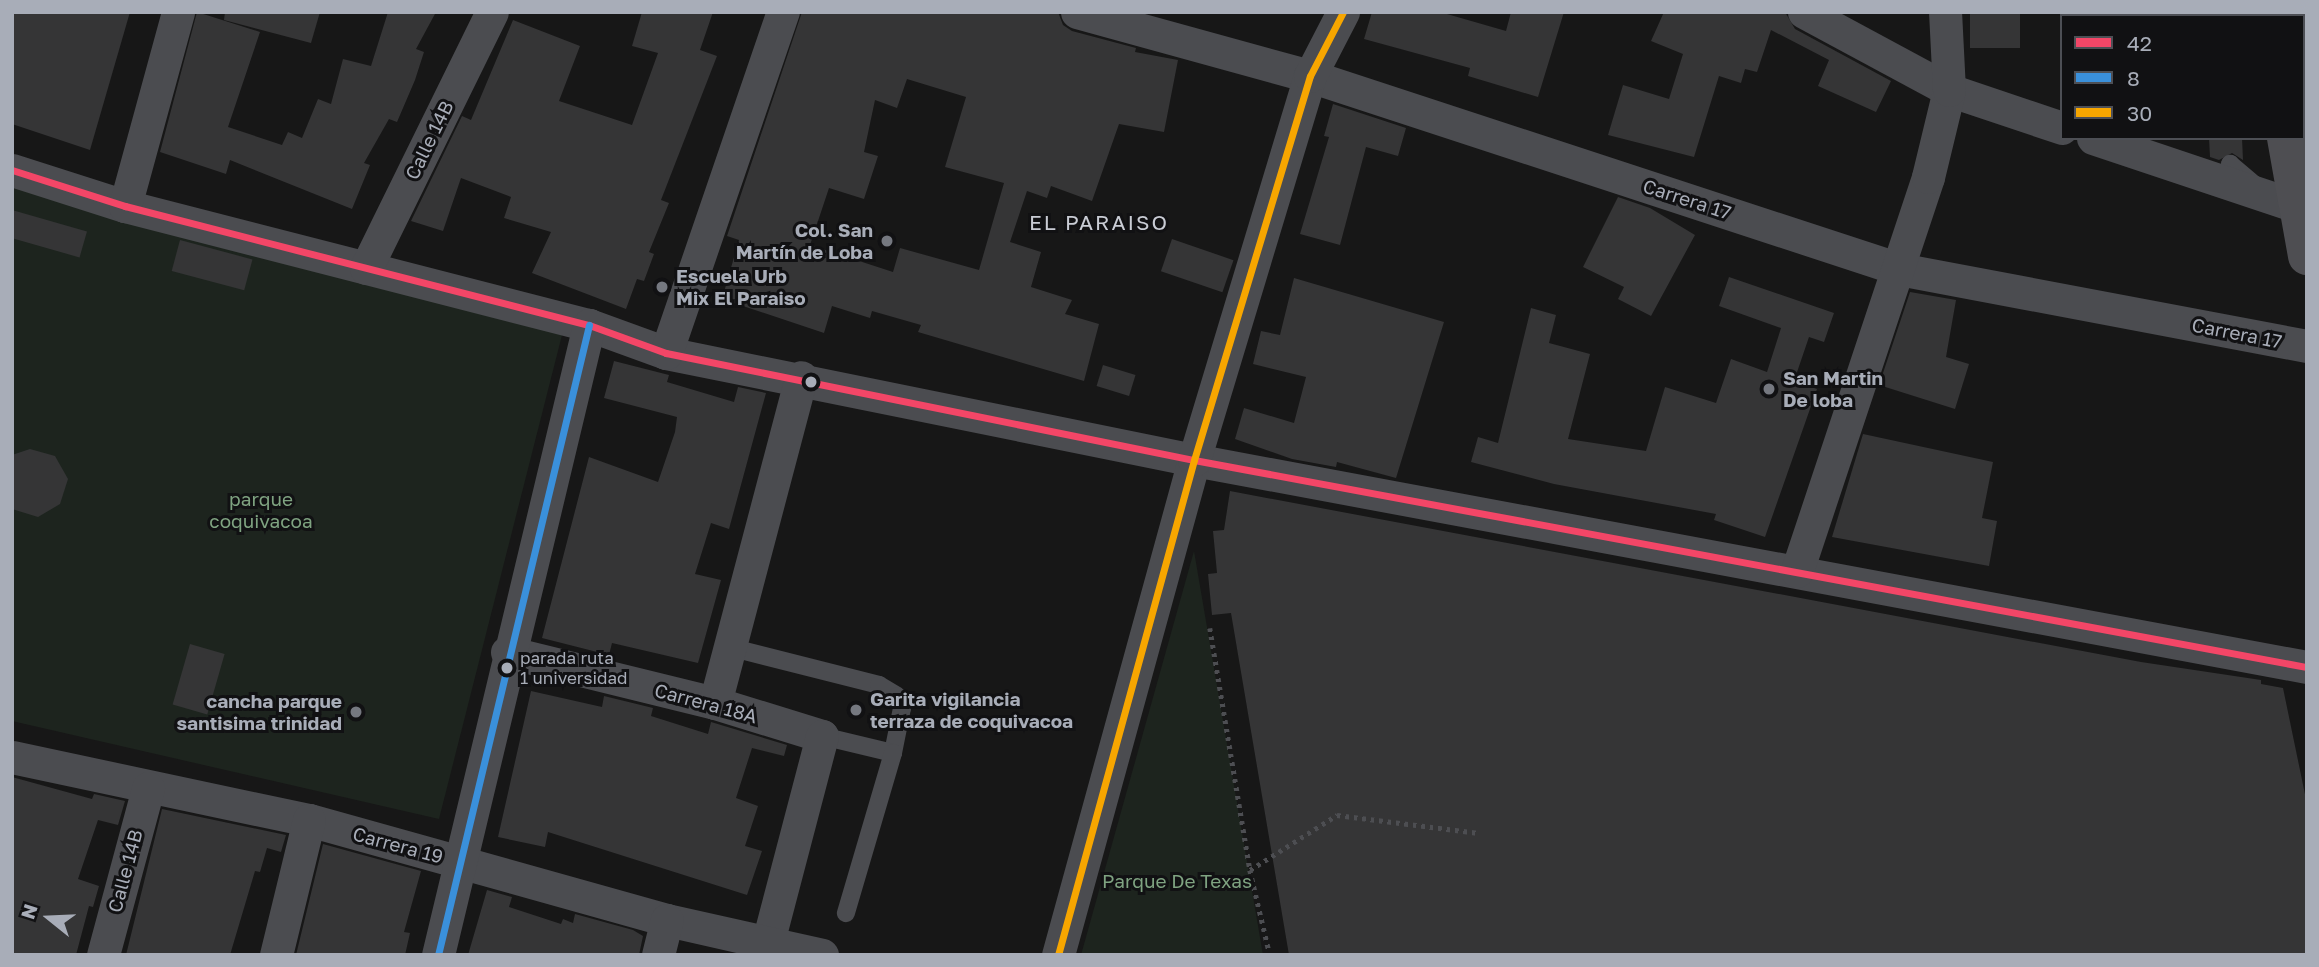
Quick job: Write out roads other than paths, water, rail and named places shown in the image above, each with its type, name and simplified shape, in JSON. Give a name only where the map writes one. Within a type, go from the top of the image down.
[{"type":"highway","points":[[2286,140],[2307,256]]},
{"type":"street","points":[[125,206],[178,12]]},
{"type":"street","name":"Calle 14B","points":[[366,268],[492,12]]},
{"type":"street","points":[[666,353],[783,12]]},
{"type":"street","name":"Carrera 17","points":[[1077,12],[1310,76],[1899,269],[2307,346]]},
{"type":"street","points":[[1058,955],[1194,460],[1310,76],[1343,12]]},
{"type":"street","points":[[1804,12],[1949,90],[2060,127]]},
{"type":"street","points":[[1797,571],[1899,269],[1949,90],[1945,12]]},
{"type":"street","points":[[2101,140],[2228,173],[2298,201]]},
{"type":"street","points":[[12,170],[125,206],[589,325],[666,353],[801,377],[1194,460],[2307,667]]},
{"type":"street","points":[[438,955],[507,652],[589,325]]},
{"type":"street","points":[[715,703],[801,377]]},
{"type":"street","name":"Carrera 18A","points":[[507,652],[715,703],[822,736]]},
{"type":"street","points":[[768,942],[822,736]]},
{"type":"street","name":"Carrera 19","points":[[12,757],[148,788],[309,820],[667,920],[822,955]]},
{"type":"street","name":"Calle 14B","points":[[103,955],[148,788]]},
{"type":"street","points":[[276,955],[309,820]]},
{"type":"street","points":[[658,955],[667,920]]},
{"type":"lane","points":[[729,647],[879,685],[897,696],[902,708],[893,752],[846,913]]},
{"type":"lane","points":[[822,736],[893,752]]},
{"type":"place","name":"Col. San Martín de Loba","points":[[887,241]]},
{"type":"place","name":"Escuela Urb Mix El Paraiso","points":[[662,287]]},
{"type":"place","name":"San Martin De loba","points":[[1769,389]]},
{"type":"place","name":"parada ruta 1 universidad","points":[[507,668]]},
{"type":"place","name":"Garita vigilancia terraza de coquivacoa","points":[[856,710]]},
{"type":"place","name":"cancha parque santisima trinidad","points":[[356,712]]},
{"type":"district","name":"EL PARAISO","points":[[1099,222]]},
{"type":"park label","name":"parque coquivacoa","points":[[261,510]]},
{"type":"park label","name":"Parque De Texas","points":[[1177,881]]}]
